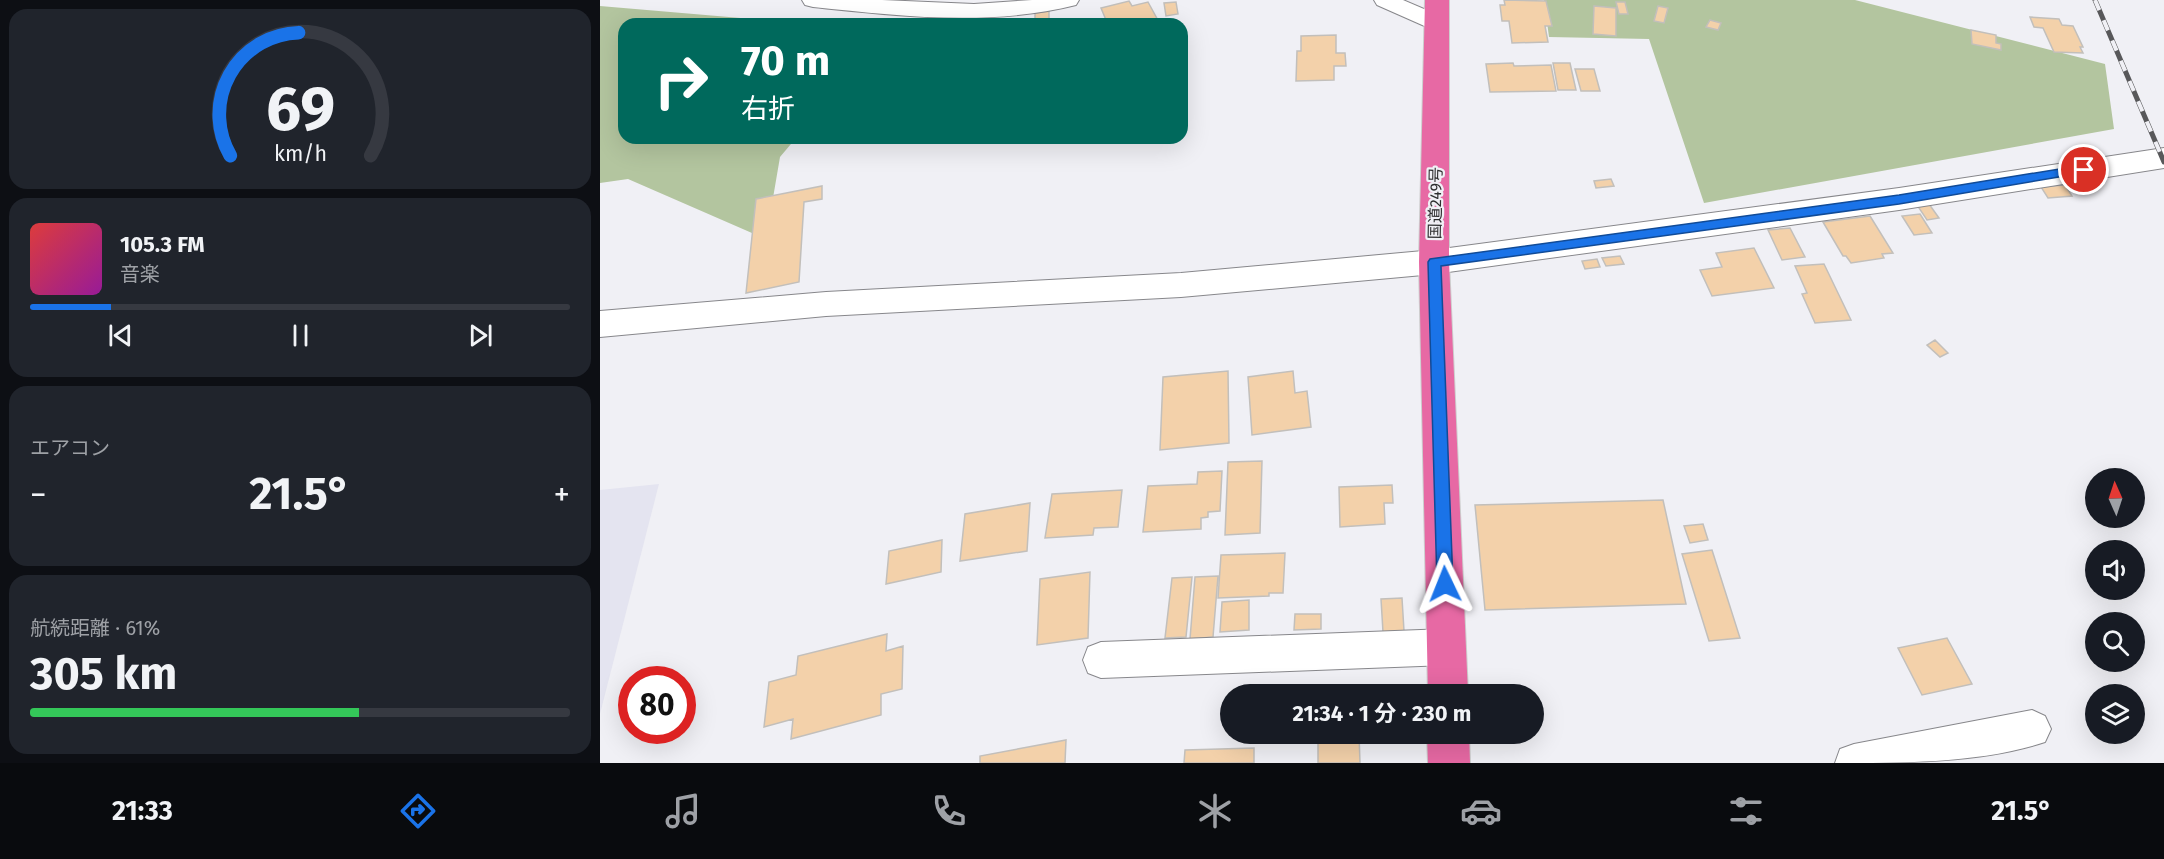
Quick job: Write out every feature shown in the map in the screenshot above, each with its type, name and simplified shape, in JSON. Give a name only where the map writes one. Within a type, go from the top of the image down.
[{"type":"highway","name":"国道249号","points":[[1437,12],[1434,262],[1448,684]]},
{"type":"highway","points":[[1448,744],[1449,763]]},
{"type":"street","points":[[813,0],[916,10],[1011,9],[1068,0]]},
{"type":"street","points":[[1385,0],[1437,12]]},
{"type":"street","points":[[600,324],[826,304],[1181,285],[1434,262],[1899,199],[2164,158]]},
{"type":"street","points":[[1101,660],[1447,647]]},
{"type":"street","points":[[1854,763],[2032,729]]},
{"type":"shaded area","points":[[659,484],[600,714],[600,490]]},
{"type":"green space","points":[[1544,0],[1855,0],[2105,64],[2114,129],[1704,203],[1649,39],[1549,37]]},
{"type":"green space","points":[[600,6],[740,18],[618,18],[618,144],[791,144],[780,157],[766,239],[628,179],[600,183]]},
{"type":"building","points":[[1504,0],[1546,1],[1552,26],[1545,26],[1548,42],[1512,43],[1509,21],[1502,21],[1500,5],[1505,5]]},
{"type":"building","points":[[1129,1],[1132,6],[1148,2],[1157,18],[1105,18],[1101,8]]},
{"type":"building","points":[[1176,2],[1178,14],[1166,16],[1164,3]]},
{"type":"building","points":[[1616,2],[1625,2],[1628,14],[1619,14]]},
{"type":"building","points":[[1594,6],[1616,8],[1616,36],[1593,34]]},
{"type":"building","points":[[1658,6],[1668,8],[1664,23],[1654,21]]},
{"type":"building","points":[[1049,11],[1049,18],[1035,18],[1035,13]]},
{"type":"building","points":[[2030,17],[2059,19],[2062,25],[2073,26],[2083,47],[2080,47],[2083,53],[2054,52],[2043,28],[2034,27]]},
{"type":"building","points":[[1710,20],[1721,23],[1718,30],[1706,27]]},
{"type":"building","points":[[1971,30],[1996,35],[1996,43],[2001,44],[2001,50],[1972,44]]},
{"type":"building","points":[[1336,35],[1336,53],[1345,53],[1346,66],[1334,66],[1334,80],[1296,81],[1297,51],[1301,51],[1301,36]]},
{"type":"building","points":[[1513,63],[1514,66],[1551,65],[1556,91],[1490,92],[1486,64]]},
{"type":"building","points":[[1553,63],[1570,63],[1576,90],[1558,90]]},
{"type":"building","points":[[1575,69],[1594,69],[1600,91],[1581,91]]},
{"type":"building","points":[[1611,179],[1614,186],[1596,188],[1594,181]]},
{"type":"building","points":[[2065,185],[2072,196],[2048,198],[2041,187]]},
{"type":"building","points":[[822,186],[822,199],[804,202],[799,282],[746,293],[756,199]]},
{"type":"building","points":[[1929,204],[1939,218],[1927,220],[1917,205]]},
{"type":"building","points":[[1920,214],[1932,233],[1914,235],[1902,216]]},
{"type":"building","points":[[1870,216],[1893,253],[1882,254],[1884,258],[1851,263],[1846,256],[1843,256],[1823,222]]},
{"type":"building","points":[[1790,228],[1805,257],[1782,260],[1768,230]]},
{"type":"building","points":[[1754,248],[1774,288],[1712,296],[1700,270],[1722,267],[1716,253]]},
{"type":"building","points":[[1620,256],[1624,264],[1606,266],[1602,258]]},
{"type":"building","points":[[1597,259],[1600,267],[1585,269],[1582,261]]},
{"type":"building","points":[[1824,264],[1851,320],[1815,323],[1802,294],[1807,293],[1795,266]]},
{"type":"building","points":[[1935,340],[1948,353],[1940,357],[1927,345]]},
{"type":"building","points":[[1228,371],[1229,443],[1160,450],[1163,377]]},
{"type":"building","points":[[1293,371],[1295,393],[1307,391],[1311,427],[1252,435],[1248,377]]},
{"type":"building","points":[[1262,461],[1260,533],[1225,535],[1228,462]]},
{"type":"building","points":[[1222,471],[1220,511],[1208,512],[1208,517],[1201,518],[1201,529],[1143,532],[1148,486],[1197,484],[1198,472]]},
{"type":"building","points":[[1392,485],[1393,503],[1384,503],[1385,524],[1340,527],[1339,487]]},
{"type":"building","points":[[1122,490],[1118,527],[1094,528],[1093,535],[1045,538],[1052,494]]},
{"type":"building","points":[[1663,500],[1686,604],[1485,610],[1475,505]]},
{"type":"building","points":[[1030,503],[1027,551],[960,561],[965,514]]},
{"type":"building","points":[[1703,524],[1708,540],[1690,543],[1684,526]]},
{"type":"building","points":[[942,540],[941,572],[886,584],[889,551]]},
{"type":"building","points":[[1712,550],[1740,638],[1709,641],[1682,554]]},
{"type":"building","points":[[1285,553],[1283,593],[1269,593],[1269,596],[1218,598],[1221,555]]},
{"type":"building","points":[[1090,572],[1088,638],[1037,645],[1040,579]]},
{"type":"building","points":[[1218,576],[1213,637],[1190,639],[1195,577]]},
{"type":"building","points":[[1192,577],[1186,637],[1165,638],[1172,578]]},
{"type":"building","points":[[1402,598],[1404,631],[1383,632],[1381,599]]},
{"type":"building","points":[[1249,600],[1249,630],[1220,632],[1222,602]]},
{"type":"building","points":[[1295,614],[1321,614],[1321,629],[1294,630]]},
{"type":"building","points":[[887,634],[886,651],[903,646],[902,689],[881,694],[881,715],[791,739],[793,719],[764,727],[769,682],[796,675],[798,656]]},
{"type":"building","points":[[1947,638],[1972,684],[1922,695],[1898,648]]},
{"type":"building","points":[[1066,740],[1065,763],[980,763],[980,756]]},
{"type":"building","points":[[1318,744],[1359,744],[1360,763],[1318,763]]},
{"type":"building","points":[[1254,748],[1254,763],[1184,763],[1185,750]]},
{"type":"railway","points":[[2095,0],[2164,162]]},
{"type":"route","points":[[1445,584],[1434,262],[1899,199],[2084,170]]}]
